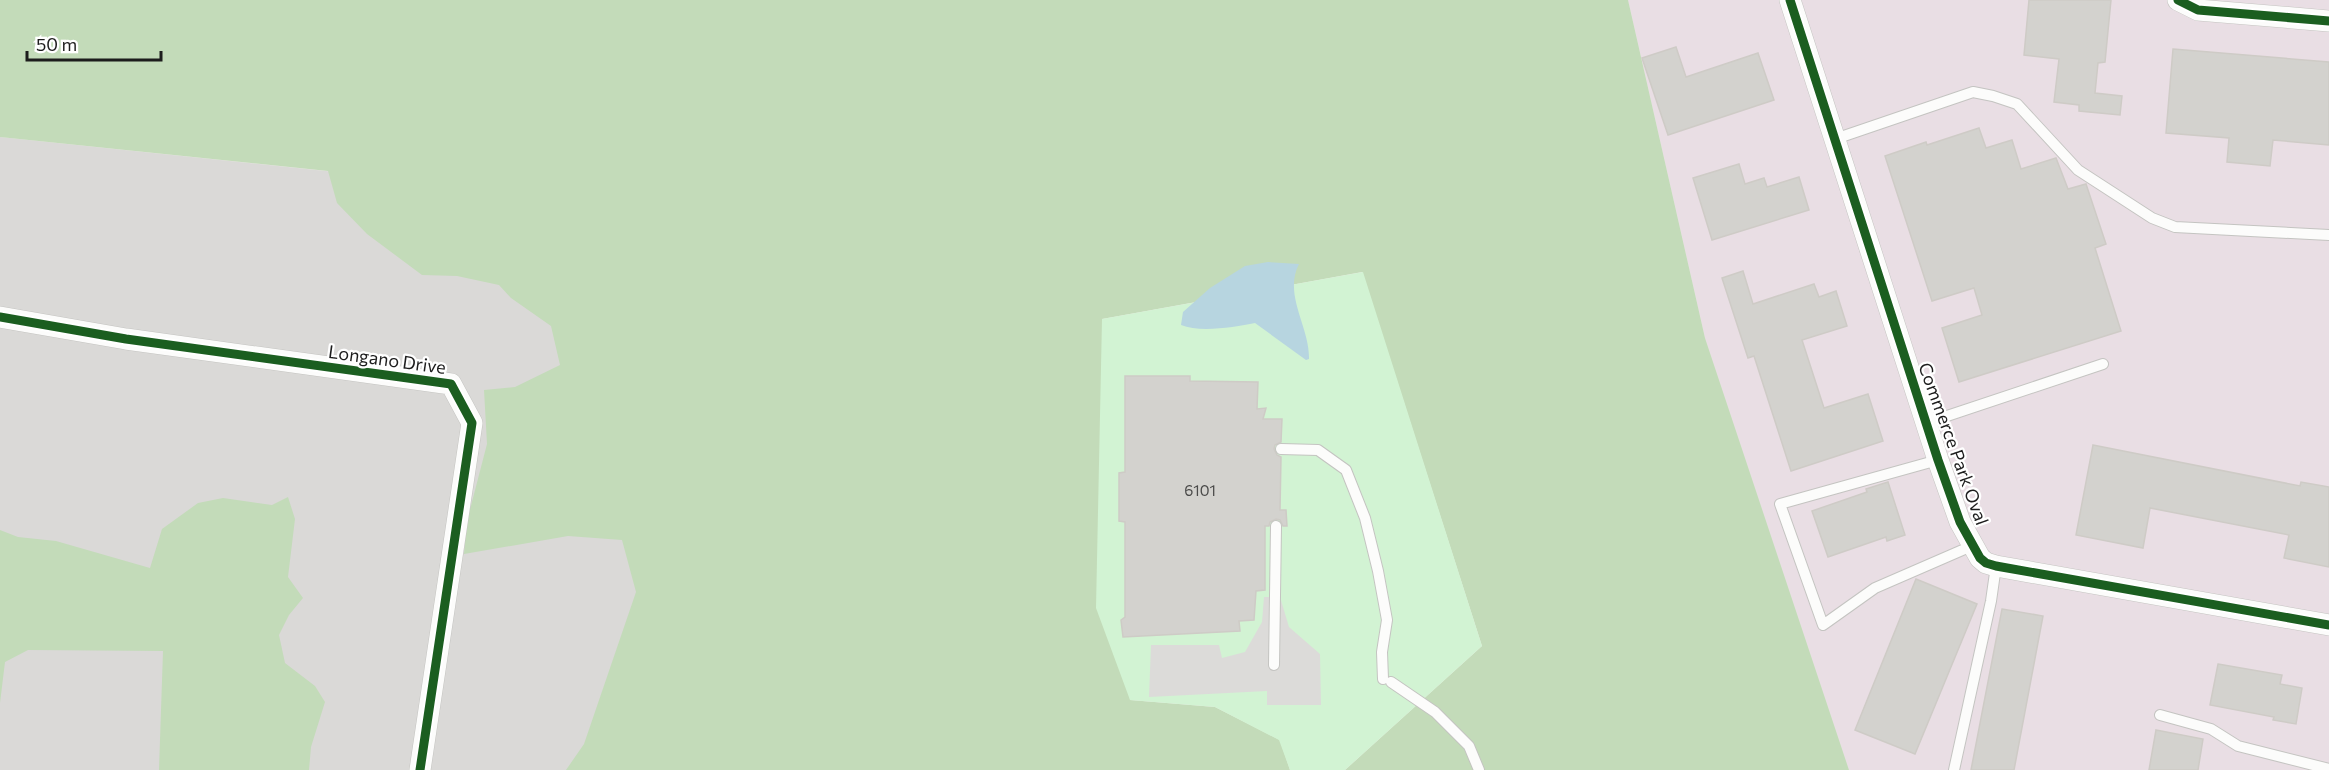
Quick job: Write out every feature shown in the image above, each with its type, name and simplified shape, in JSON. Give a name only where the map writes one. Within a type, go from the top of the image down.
[{"type":"street","name":"Commerce Park Oval","points":[[1790,0],[1960,522],[1980,558],[1996,566]]},
{"type":"street","points":[[2178,0],[2198,10],[2329,21]]},
{"type":"street","name":"Longano Drive","points":[[0,317],[126,339],[451,384],[472,423],[420,770]]},
{"type":"street","points":[[1996,566],[2329,625]]},
{"type":"lane","points":[[1834,139],[1973,92],[2017,104],[2078,171],[2152,218],[2175,227],[2329,235]]},
{"type":"lane","points":[[1926,423],[2103,364]]},
{"type":"lane","points":[[1281,449],[1318,450],[1346,470],[1365,518],[1385,610],[1387,621],[1383,652],[1387,681],[1435,712],[1469,746],[1479,770]]},
{"type":"lane","points":[[1938,460],[1780,504],[1823,626],[1875,588],[1974,545]]},
{"type":"lane","points":[[1274,665],[1276,526]]},
{"type":"lane","points":[[1954,770],[1987,620],[1996,566]]},
{"type":"lane","points":[[2160,715],[2211,729],[2238,746],[2329,768]]},
{"type":"shaded area","points":[[1628,0],[2329,0],[2329,770],[1849,770],[1705,338]]},
{"type":"shaded area","points":[[0,137],[720,212],[659,770],[0,770]]},
{"type":"shaded area","points":[[1264,597],[1280,597],[1289,627],[1320,654],[1321,705],[1267,705],[1267,691],[1149,697],[1151,645],[1219,645],[1222,658],[1245,652],[1262,622]]},
{"type":"green space","points":[[0,0],[1628,0],[1705,338],[1849,770],[1345,770],[1482,646],[1362,272],[1102,319],[1130,700],[1215,707],[1280,740],[1290,770],[566,770],[584,744],[636,592],[622,540],[568,536],[464,554],[466,525],[487,444],[484,390],[515,387],[560,365],[551,326],[511,298],[499,285],[457,276],[422,275],[367,234],[337,203],[328,171],[0,137]]},
{"type":"green space","points":[[1363,272],[1482,646],[1345,770],[1290,770],[1279,740],[1215,707],[1130,700],[1096,608],[1102,319]]},
{"type":"green space","points":[[288,497],[295,519],[288,577],[303,598],[289,615],[279,635],[285,663],[315,686],[325,702],[311,747],[309,770],[159,770],[163,651],[28,650],[5,662],[0,703],[0,530],[18,537],[56,541],[150,568],[162,529],[198,503],[223,498],[272,505]]},
{"type":"water","points":[[1268,262],[1299,264],[1295,276],[1295,299],[1306,335],[1309,359],[1306,360],[1255,323],[1207,329],[1181,325],[1183,312],[1210,288],[1245,266]]},
{"type":"building","points":[[2029,0],[2111,0],[2105,62],[2098,63],[2095,93],[2122,96],[2120,115],[2079,111],[2079,105],[2054,102],[2059,59],[2024,55]]},
{"type":"building","points":[[1676,47],[1686,77],[1758,53],[1774,100],[1668,135],[1642,58]]},
{"type":"building","points":[[2173,49],[2329,62],[2329,145],[2273,140],[2270,166],[2227,162],[2229,138],[2166,133]]},
{"type":"building","points":[[1979,128],[1986,148],[2012,140],[2021,169],[2056,158],[2068,189],[2086,184],[2106,244],[2095,248],[2121,331],[1959,382],[1942,328],[1982,315],[1974,288],[1932,301],[1885,156]]},
{"type":"building","points":[[1739,164],[1745,184],[1764,178],[1767,187],[1799,177],[1809,210],[1712,240],[1693,178]]},
{"type":"building","points":[[1743,271],[1753,304],[1814,284],[1819,297],[1836,291],[1847,326],[1802,340],[1824,408],[1868,394],[1883,441],[1791,471],[1754,356],[1748,358],[1722,278]]},
{"type":"building","points":[[1125,376],[1190,376],[1190,381],[1258,382],[1257,409],[1266,408],[1263,419],[1282,419],[1281,442],[1275,445],[1274,449],[1281,457],[1280,510],[1286,510],[1287,526],[1283,526],[1280,520],[1276,519],[1270,522],[1269,526],[1265,526],[1265,590],[1256,591],[1254,620],[1239,621],[1240,631],[1123,637],[1121,620],[1125,617],[1125,522],[1119,521],[1119,473],[1125,472]]},
{"type":"building","points":[[2093,445],[2300,486],[2301,482],[2329,487],[2329,567],[2284,558],[2289,535],[2150,508],[2143,548],[2076,535]]},
{"type":"building","points":[[1888,482],[1905,535],[1887,541],[1886,537],[1828,557],[1812,511],[1867,492],[1866,489]]},
{"type":"building","points":[[1916,579],[1977,604],[1915,754],[1855,730]]},
{"type":"building","points":[[2002,609],[2043,616],[2014,770],[1971,770]]},
{"type":"building","points":[[2218,664],[2282,675],[2280,684],[2302,688],[2296,724],[2273,720],[2274,717],[2210,705]]},
{"type":"building","points":[[2156,730],[2203,739],[2198,770],[2149,770]]},
{"type":"cycle path","points":[[1790,0],[1938,460],[1960,522],[1980,558],[1996,566],[2329,625]]},
{"type":"cycle path","points":[[2178,0],[2198,10],[2329,21]]},
{"type":"cycle path","points":[[0,317],[126,339],[451,384],[472,423],[420,770]]}]
